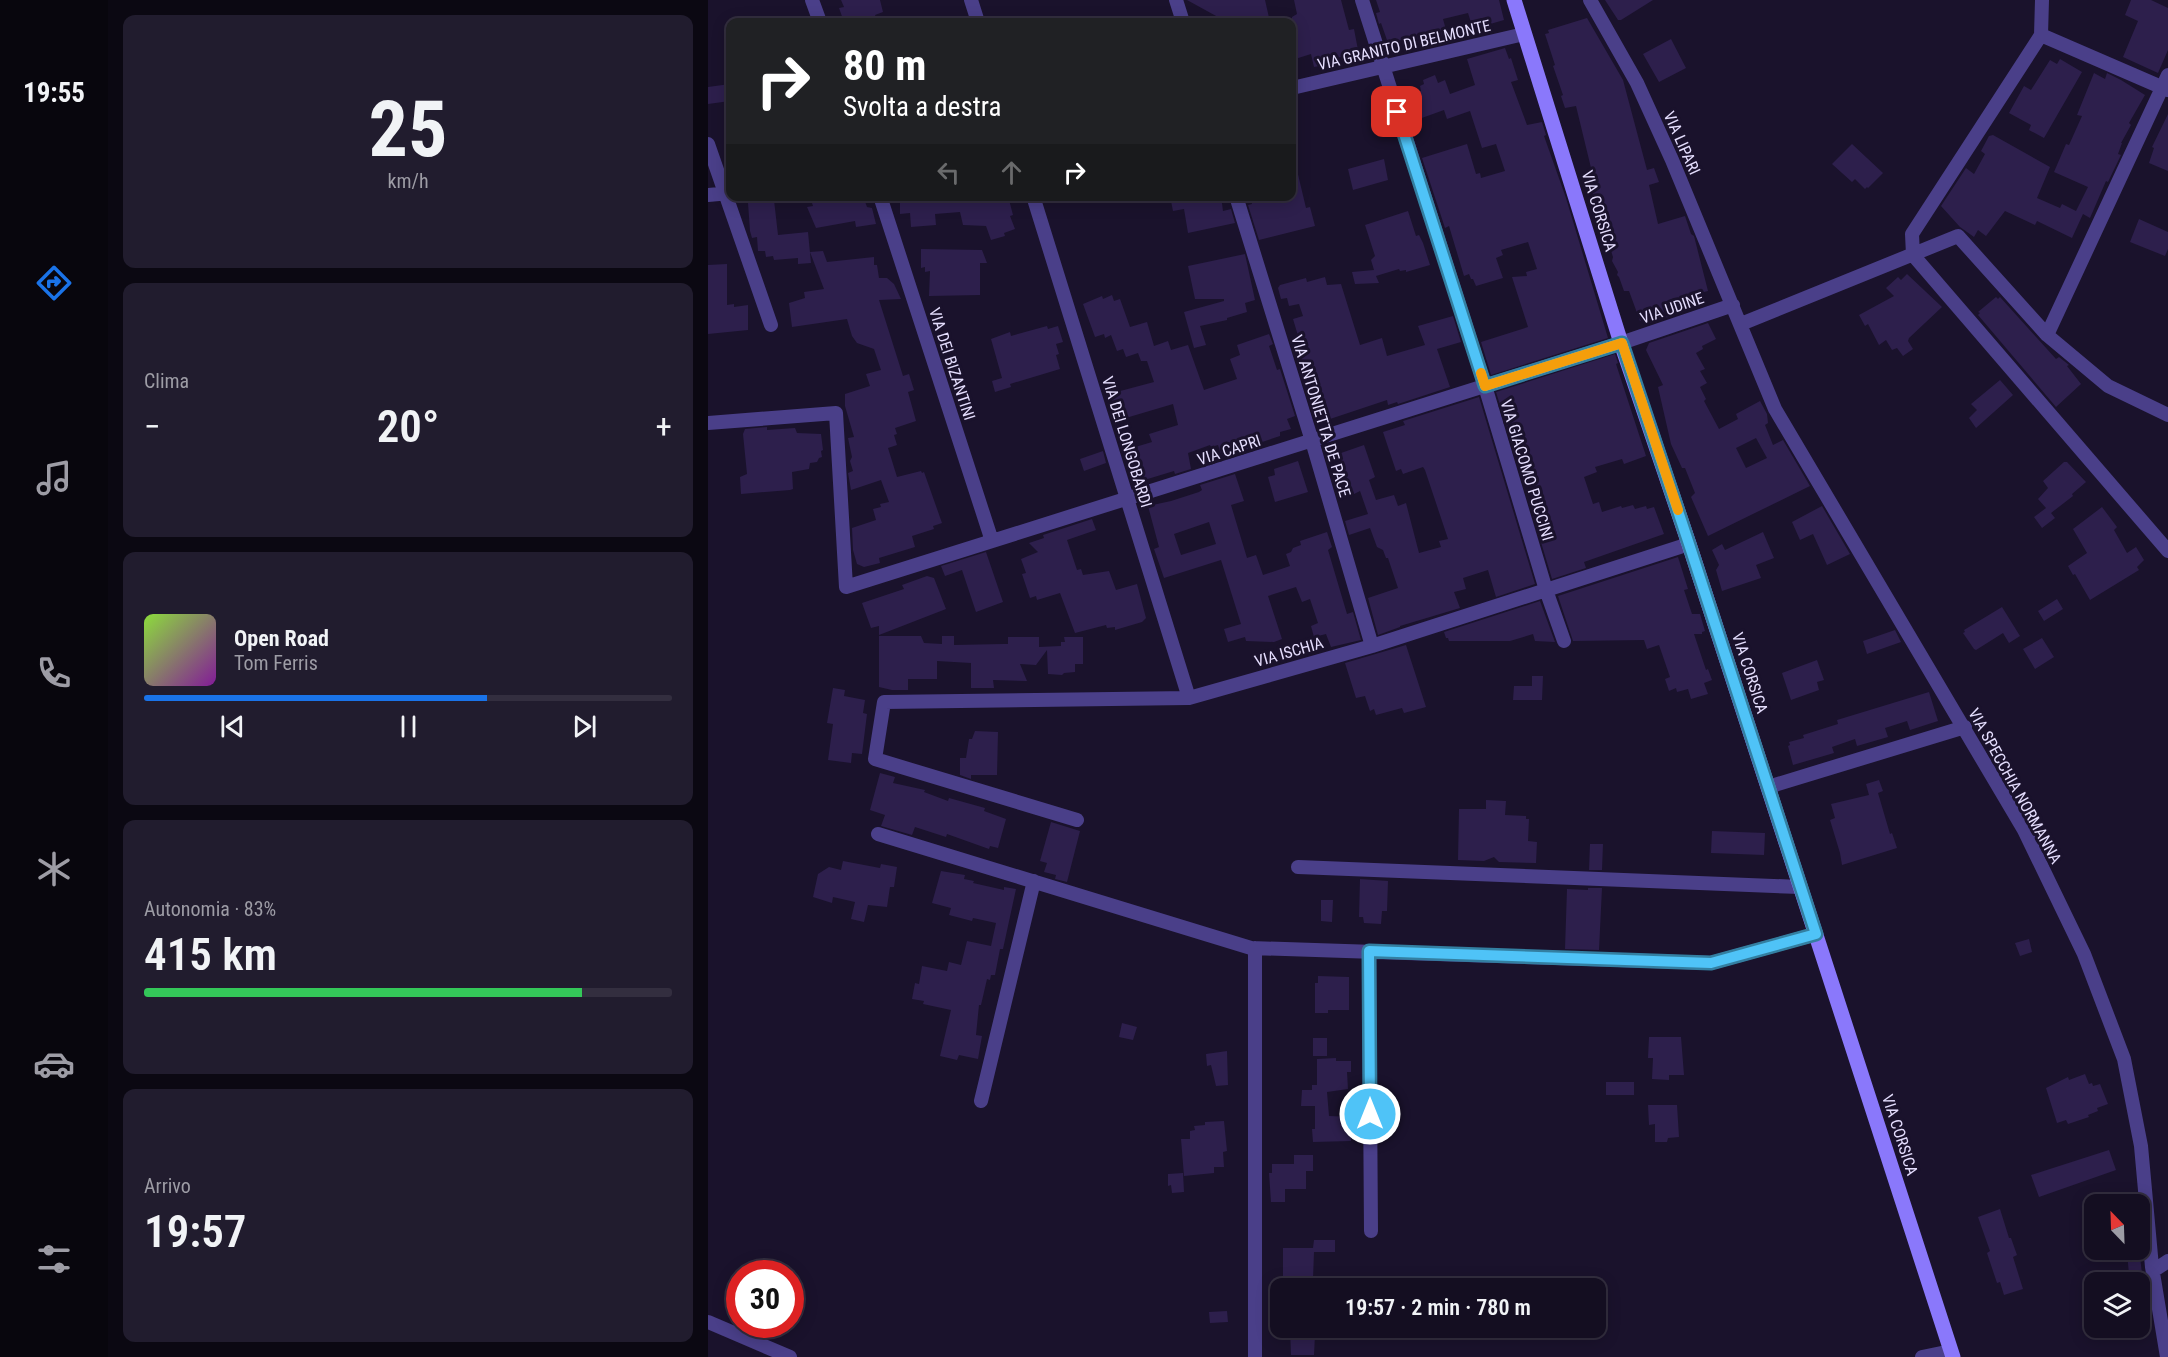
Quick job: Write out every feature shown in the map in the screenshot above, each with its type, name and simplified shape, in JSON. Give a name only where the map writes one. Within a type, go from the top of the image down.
[{"type":"main road","name":"VIA CORSICA","points":[[1514,0],[1622,343],[1952,1354]]},
{"type":"street","points":[[812,0],[819,18]]},
{"type":"street","points":[[971,0],[977,18]]},
{"type":"street","points":[[1176,0],[1182,18]]},
{"type":"street","name":"VIA GIACOMO PUCCINI","points":[[1362,0],[1485,386],[1545,590],[1564,640]]},
{"type":"street","name":"VIA LIPARI","points":[[1590,0],[1637,83],[1733,305]]},
{"type":"street","points":[[2042,0],[2041,35],[1912,234],[1913,255],[2168,551]]},
{"type":"street","name":"VIA GRANITO DI BELMONTE","points":[[1296,87],[1524,34]]},
{"type":"street","points":[[2041,35],[2166,84],[2047,335]]},
{"type":"street","points":[[708,144],[726,188]]},
{"type":"street","points":[[708,195],[726,193]]},
{"type":"street","points":[[731,201],[771,325]]},
{"type":"street","name":"VIA DEI BIZANTINI","points":[[882,201],[992,541]]},
{"type":"street","name":"VIA DEI LONGOBARDI","points":[[1035,201],[1189,698]]},
{"type":"street","name":"VIA ANTONIETTA DE PACE","points":[[1238,201],[1312,441],[1372,646]]},
{"type":"street","points":[[1741,324],[1958,236],[2047,335],[2108,386],[2168,415]]},
{"type":"street","name":"VIA SPECCHIA NORMANNA","points":[[1733,305],[1775,409],[2024,830],[2084,954],[2124,1059],[2141,1146],[2152,1271],[2167,1357]]},
{"type":"street","name":"VIA UDINE","points":[[1622,343],[1733,305]]},
{"type":"street","name":"VIA CAPRI","points":[[708,423],[836,413],[846,587],[1622,343]]},
{"type":"street","name":"VIA ISCHIA","points":[[1077,820],[875,759],[884,702],[1189,698],[1372,646],[1689,544]]},
{"type":"street","points":[[1768,787],[1965,727]]},
{"type":"street","points":[[878,834],[1255,948],[1711,963],[1816,934]]},
{"type":"street","points":[[1298,867],[1800,887]]},
{"type":"street","points":[[981,1101],[1034,881]]},
{"type":"street","points":[[1255,948],[1255,1357]]},
{"type":"street","points":[[1369,951],[1371,1231]]},
{"type":"street","points":[[2152,1271],[2168,1261]]},
{"type":"street","points":[[708,1322],[790,1357]]},
{"type":"street","points":[[1922,1357],[1952,1354]]},
{"type":"building","points":[[841,0],[880,0],[883,12],[875,15],[876,18],[843,18],[839,8],[844,7]]},
{"type":"building","points":[[1187,0],[1265,0],[1269,18],[1220,18]]},
{"type":"building","points":[[1294,0],[1341,0],[1349,30],[1354,29],[1358,50],[1354,51],[1354,54],[1328,60],[1329,64],[1314,67],[1311,54],[1296,59],[1296,18],[1292,17],[1297,14]]},
{"type":"building","points":[[1376,0],[1499,0],[1504,20],[1473,29],[1468,13],[1443,19],[1448,37],[1409,44],[1408,41],[1402,42],[1402,40],[1388,43],[1381,23],[1379,24],[1376,13],[1380,12]]},
{"type":"building","points":[[1605,0],[1653,0],[1618,20]]},
{"type":"building","points":[[2131,0],[2151,0],[2168,8],[2168,50],[2158,73],[2123,57],[2138,21],[2125,15]]},
{"type":"building","points":[[1587,18],[1623,80],[1647,170],[1654,168],[1659,182],[1649,185],[1658,224],[1685,216],[1691,234],[1694,236],[1708,291],[1700,293],[1701,306],[1650,323],[1649,319],[1640,321],[1629,291],[1624,291],[1617,275],[1618,272],[1612,261],[1613,257],[1586,173],[1592,172],[1576,106],[1565,108],[1545,34],[1549,33],[1548,30]]},
{"type":"building","points":[[1671,39],[1686,68],[1659,82],[1643,54]]},
{"type":"building","points":[[1505,48],[1518,80],[1511,82],[1527,125],[1542,122],[1546,135],[1544,136],[1566,198],[1608,338],[1491,375],[1481,342],[1528,327],[1512,277],[1527,276],[1526,272],[1537,269],[1528,242],[1501,250],[1503,255],[1496,258],[1503,278],[1476,286],[1469,274],[1464,276],[1449,226],[1445,228],[1422,158],[1467,144],[1476,174],[1480,173],[1481,178],[1505,171],[1496,144],[1482,148],[1470,111],[1447,119],[1444,110],[1419,119],[1411,97],[1421,91],[1420,86],[1424,84],[1423,80],[1435,75],[1438,83],[1445,80],[1450,94],[1475,85],[1467,59]]},
{"type":"building","points":[[2060,59],[2082,72],[2044,138],[2029,130],[2031,125],[2009,113],[2024,86],[2031,90],[2050,60],[2057,64]]},
{"type":"building","points":[[2094,73],[2105,79],[2107,73],[2145,95],[2129,123],[2131,125],[2118,154],[2121,155],[2108,182],[2106,181],[2090,218],[2083,214],[2072,238],[2037,221],[2035,225],[2005,211],[1986,236],[1978,230],[1974,237],[1960,227],[1941,206],[1966,168],[1974,174],[1985,154],[1981,151],[1989,136],[1993,135],[2050,167],[2037,198],[2060,208],[2062,204],[2076,211],[2088,187],[2054,172],[2082,116],[2077,115]]},
{"type":"building","points":[[726,85],[726,102],[708,104],[708,87]]},
{"type":"building","points":[[2168,114],[2168,171],[2149,163],[2154,148],[2152,147]]},
{"type":"building","points":[[1852,144],[1883,173],[1865,189],[1855,179],[1852,182],[1832,164]]},
{"type":"building","points":[[1384,159],[1388,180],[1353,190],[1348,169]]},
{"type":"building","points":[[1296,166],[1306,208],[1310,207],[1315,226],[1259,240],[1248,205],[1252,204],[1251,201],[1296,201]]},
{"type":"building","points":[[774,201],[778,235],[808,232],[811,263],[798,264],[798,258],[774,260],[773,256],[766,257],[765,251],[758,251],[757,237],[752,238],[750,231],[748,203]]},
{"type":"building","points":[[865,201],[867,207],[872,208],[876,224],[856,227],[855,221],[816,228],[807,207],[813,206],[812,203]]},
{"type":"building","points":[[900,201],[1009,201],[1013,215],[1010,216],[1015,229],[1004,233],[1005,236],[991,240],[986,226],[963,225],[960,212],[935,214],[936,225],[911,227],[910,213],[900,214]]},
{"type":"building","points":[[1171,201],[1222,201],[1223,211],[1231,209],[1235,223],[1188,233],[1184,209],[1173,211]]},
{"type":"building","points":[[1408,211],[1416,236],[1419,235],[1423,243],[1430,265],[1406,272],[1406,270],[1400,271],[1399,269],[1376,276],[1379,283],[1355,284],[1352,272],[1374,270],[1371,260],[1375,256],[1365,225]]},
{"type":"building","points":[[2139,219],[2168,232],[2168,249],[2165,256],[2130,242]]},
{"type":"building","points":[[921,249],[982,250],[987,263],[980,263],[980,295],[929,296],[930,271],[925,272],[925,267],[921,268]]},
{"type":"building","points":[[823,251],[827,262],[874,257],[874,265],[877,265],[879,278],[887,278],[894,284],[901,299],[879,300],[903,376],[909,374],[914,390],[908,392],[916,421],[895,428],[897,434],[894,435],[897,445],[888,448],[897,477],[924,472],[942,523],[933,526],[934,529],[912,536],[915,547],[879,558],[880,563],[864,567],[857,564],[853,550],[852,528],[876,520],[873,509],[889,502],[881,480],[851,490],[848,473],[853,471],[848,438],[854,437],[845,406],[845,394],[870,386],[866,374],[881,370],[874,349],[857,343],[852,336],[847,319],[792,327],[789,303],[805,298],[804,292],[824,289],[810,252]]},
{"type":"building","points":[[1245,254],[1255,300],[1245,303],[1247,312],[1227,318],[1227,320],[1200,326],[1206,345],[1194,348],[1184,312],[1224,301],[1224,299],[1195,299],[1188,266]]},
{"type":"building","points":[[727,264],[727,305],[734,304],[734,307],[748,305],[748,330],[708,334],[708,265]]},
{"type":"building","points":[[1907,274],[1942,307],[1909,338],[1908,341],[1913,349],[1903,356],[1897,348],[1892,350],[1886,340],[1879,345],[1868,324],[1865,326],[1859,315],[1894,296],[1886,288],[1898,277],[1901,280]]},
{"type":"building","points":[[1325,277],[1327,285],[1341,284],[1360,345],[1382,338],[1387,356],[1425,345],[1418,326],[1453,316],[1461,342],[1437,349],[1450,387],[1398,404],[1397,402],[1388,405],[1387,400],[1321,422],[1296,342],[1299,339],[1293,319],[1303,316],[1299,304],[1289,306],[1287,298],[1281,299],[1278,288],[1280,285],[1306,278],[1307,282]]},
{"type":"building","points":[[1112,295],[1114,301],[1120,299],[1130,327],[1147,322],[1154,346],[1168,341],[1171,350],[1188,345],[1204,390],[1237,379],[1230,359],[1240,355],[1237,345],[1269,334],[1273,344],[1269,346],[1277,370],[1280,369],[1295,416],[1287,419],[1291,429],[1280,432],[1280,436],[1259,443],[1260,445],[1222,457],[1218,445],[1211,447],[1210,445],[1188,453],[1191,469],[1175,474],[1174,471],[1141,481],[1132,448],[1152,442],[1149,434],[1178,425],[1173,404],[1119,420],[1109,394],[1154,382],[1147,361],[1141,361],[1138,353],[1126,357],[1123,349],[1117,351],[1111,335],[1105,338],[1104,334],[1095,337],[1083,304],[1102,296],[1103,299]]},
{"type":"building","points":[[1996,297],[1998,299],[2000,297],[2056,359],[2059,357],[2069,365],[2067,366],[2081,384],[2056,407],[1978,315],[1980,313],[1978,312]]},
{"type":"building","points":[[1708,323],[1716,339],[1702,346],[1703,349],[1696,353],[1705,369],[1700,371],[1707,383],[1700,387],[1706,399],[1704,401],[1719,429],[1738,419],[1736,414],[1760,401],[1767,414],[1768,423],[1765,425],[1773,445],[1783,440],[1810,486],[1708,536],[1691,497],[1695,493],[1685,468],[1682,468],[1671,444],[1658,387],[1663,385],[1646,350],[1649,343]],"holes":[[[1756,438],[1767,458],[1746,468],[1736,448]]]},
{"type":"building","points":[[1047,326],[1048,329],[1058,326],[1063,342],[1056,344],[1060,369],[1010,384],[1011,387],[995,392],[992,381],[1002,378],[991,339],[1010,332],[1011,336]]},
{"type":"building","points":[[1615,354],[1618,363],[1616,364],[1646,456],[1624,464],[1622,459],[1595,467],[1597,472],[1584,477],[1593,504],[1599,502],[1602,512],[1621,506],[1622,508],[1633,505],[1635,509],[1646,506],[1647,509],[1654,507],[1664,534],[1584,562],[1586,568],[1552,579],[1532,512],[1542,508],[1521,448],[1514,450],[1496,392]]},
{"type":"building","points":[[2000,380],[2013,395],[1976,428],[1969,418],[1977,410],[1971,404]]},
{"type":"building","points":[[1479,397],[1535,584],[1496,597],[1488,570],[1463,578],[1466,589],[1454,592],[1460,608],[1378,635],[1368,598],[1398,588],[1388,558],[1383,550],[1377,547],[1370,528],[1349,535],[1345,521],[1368,514],[1360,491],[1354,494],[1353,491],[1350,492],[1338,458],[1341,453],[1364,445],[1375,477],[1369,480],[1376,500],[1394,495],[1398,506],[1406,503],[1419,553],[1441,547],[1439,541],[1448,539],[1425,470],[1423,467],[1403,474],[1401,469],[1396,471],[1383,432],[1405,425],[1403,421]]},
{"type":"building","points":[[767,427],[767,430],[795,428],[797,433],[821,434],[822,457],[817,462],[810,463],[809,469],[792,472],[793,489],[741,494],[740,477],[747,474],[743,434],[745,429]]},
{"type":"building","points":[[1103,451],[1106,463],[1084,471],[1080,459]]},
{"type":"building","points":[[1298,461],[1308,492],[1275,502],[1268,477],[1275,475],[1274,469]]},
{"type":"building","points":[[2064,462],[2067,462],[2086,482],[2072,494],[2073,496],[2051,513],[2055,518],[2042,528],[2034,517],[2046,508],[2038,499],[2048,488],[2043,481]]},
{"type":"building","points":[[1235,474],[1244,501],[1231,505],[1247,558],[1256,555],[1263,575],[1290,566],[1286,554],[1301,545],[1300,541],[1327,532],[1332,547],[1328,550],[1347,614],[1353,612],[1361,640],[1331,647],[1326,634],[1314,637],[1311,626],[1318,623],[1310,599],[1302,602],[1296,587],[1268,596],[1282,639],[1274,642],[1246,641],[1245,637],[1228,642],[1224,629],[1241,624],[1221,560],[1164,578],[1154,549],[1159,547],[1148,506],[1199,492],[1202,490],[1200,485]],"holes":[[[1209,522],[1216,544],[1181,555],[1174,534]]]},
{"type":"building","points":[[1822,506],[1850,554],[1827,565],[1813,534],[1800,540],[1792,522]]},
{"type":"building","points":[[2102,507],[2117,527],[2114,530],[2127,553],[2136,547],[2144,560],[2137,567],[2139,570],[2090,600],[2068,566],[2087,553],[2073,529]]},
{"type":"building","points":[[1092,519],[1096,530],[1067,540],[1077,570],[1081,569],[1083,575],[1109,571],[1116,590],[1137,584],[1146,618],[1142,622],[1115,630],[1115,627],[1107,628],[1106,625],[1075,633],[1060,593],[1037,600],[1036,596],[1030,598],[1022,574],[1026,573],[1021,559],[1038,552],[1029,543],[1044,538],[1043,535]]},
{"type":"building","points":[[1763,532],[1774,558],[1756,565],[1761,578],[1722,591],[1716,570],[1719,565],[1712,550],[1722,544],[1725,550]]},
{"type":"building","points":[[986,552],[1003,602],[976,612],[962,570],[945,576],[941,566]]},
{"type":"building","points":[[1678,557],[1688,589],[1684,590],[1692,614],[1700,614],[1705,631],[1702,634],[1694,634],[1706,670],[1708,669],[1712,680],[1704,683],[1708,694],[1691,699],[1688,689],[1677,692],[1676,688],[1669,691],[1665,679],[1670,677],[1659,645],[1647,649],[1644,640],[1573,641],[1558,596]]},
{"type":"building","points":[[927,576],[934,578],[946,609],[879,635],[879,626],[871,628],[862,603],[904,589],[902,585]]},
{"type":"building","points":[[2057,599],[2063,609],[2044,621],[2038,611]]},
{"type":"building","points":[[1540,601],[1555,642],[1535,641],[1533,634],[1510,641],[1449,641],[1446,638],[1444,632]]},
{"type":"building","points":[[2002,607],[2020,636],[2009,643],[2003,633],[1976,650],[1974,649],[1963,633],[1964,630]]},
{"type":"building","points":[[1895,630],[1901,642],[1867,654],[1863,641]]},
{"type":"building","points":[[879,636],[921,636],[924,643],[942,644],[942,636],[954,636],[954,645],[1008,644],[1008,637],[1039,637],[1039,647],[1061,646],[1061,642],[1065,642],[1064,637],[1083,637],[1083,664],[1075,664],[1075,672],[1062,675],[1048,674],[1047,650],[1036,665],[1020,664],[1027,681],[993,680],[994,688],[971,688],[971,663],[937,661],[937,679],[908,679],[908,690],[892,690],[879,687]]},
{"type":"building","points":[[2042,638],[2054,657],[2035,669],[2023,649]]},
{"type":"building","points":[[1406,645],[1426,707],[1404,713],[1402,708],[1376,715],[1374,709],[1370,711],[1365,696],[1356,698],[1345,663]]},
{"type":"building","points":[[1817,660],[1824,680],[1817,682],[1819,690],[1791,700],[1782,673]]},
{"type":"building","points":[[1532,676],[1543,676],[1542,700],[1513,700],[1514,686],[1532,686]]},
{"type":"building","points":[[833,688],[845,690],[844,696],[865,700],[863,713],[867,714],[862,754],[852,753],[851,763],[828,760],[833,724],[827,723]]},
{"type":"building","points":[[1929,692],[1938,721],[1910,730],[1907,721],[1885,728],[1888,737],[1857,746],[1855,739],[1832,747],[1834,753],[1793,765],[1789,742],[1838,724],[1837,720]]},
{"type":"building","points":[[975,731],[998,732],[997,775],[971,775],[971,779],[960,775],[960,758],[966,758],[969,739],[972,739]]},
{"type":"building","points":[[880,773],[895,777],[893,783],[925,790],[924,792],[948,801],[949,798],[985,808],[984,811],[1006,819],[998,848],[990,846],[989,849],[947,834],[946,837],[915,827],[912,835],[881,826],[885,815],[870,810]]},
{"type":"building","points":[[1879,780],[1883,791],[1878,793],[1890,834],[1892,833],[1897,848],[1842,865],[1830,820],[1835,818],[1831,804],[1869,795],[1866,784]]},
{"type":"building","points":[[1486,800],[1506,801],[1505,815],[1526,816],[1526,819],[1529,819],[1528,841],[1537,842],[1536,863],[1499,862],[1494,857],[1484,861],[1458,860],[1459,809],[1486,809]]},
{"type":"building","points":[[1051,822],[1080,831],[1067,882],[1055,879],[1056,875],[1044,872],[1047,863],[1040,861]]},
{"type":"building","points":[[1712,831],[1765,833],[1764,855],[1711,853]]},
{"type":"building","points":[[1590,844],[1603,844],[1602,870],[1589,870]]},
{"type":"building","points":[[843,861],[880,868],[881,864],[897,867],[894,887],[890,887],[887,907],[868,905],[864,922],[851,919],[855,902],[833,897],[832,903],[813,897],[818,874],[829,867],[841,870]]},
{"type":"building","points":[[941,871],[965,875],[964,879],[974,881],[973,883],[1004,890],[1004,887],[1016,889],[995,975],[991,975],[990,980],[987,979],[981,1005],[979,1005],[976,1035],[982,1036],[978,1059],[959,1055],[957,1060],[940,1056],[951,1010],[923,1004],[924,1001],[912,999],[915,983],[919,984],[922,966],[947,971],[949,962],[961,965],[967,941],[991,946],[996,923],[973,918],[972,921],[949,915],[951,908],[932,903]]},
{"type":"building","points":[[1360,879],[1388,881],[1387,911],[1382,911],[1381,924],[1364,923],[1363,917],[1359,917]]},
{"type":"building","points":[[1588,888],[1602,888],[1599,950],[1565,949],[1567,889],[1588,890]]},
{"type":"building","points":[[1321,900],[1333,900],[1332,922],[1321,921]]},
{"type":"building","points":[[2029,939],[2032,952],[2020,956],[2015,943]]},
{"type":"building","points":[[1318,976],[1349,977],[1349,1010],[1328,1010],[1328,1013],[1315,1013],[1315,983],[1318,983]]},
{"type":"building","points":[[1122,1023],[1137,1027],[1133,1040],[1119,1037]]},
{"type":"building","points":[[1649,1037],[1681,1037],[1684,1075],[1669,1075],[1669,1080],[1652,1079],[1653,1058],[1648,1058]]},
{"type":"building","points":[[1313,1038],[1327,1038],[1327,1056],[1313,1056]]},
{"type":"building","points":[[1227,1051],[1228,1085],[1216,1086],[1211,1065],[1207,1066],[1206,1054]]},
{"type":"building","points":[[1336,1058],[1336,1061],[1351,1061],[1351,1072],[1347,1072],[1348,1089],[1327,1092],[1329,1116],[1353,1117],[1354,1134],[1351,1134],[1351,1141],[1313,1142],[1315,1106],[1301,1106],[1302,1090],[1312,1090],[1312,1085],[1317,1085],[1317,1059]]},
{"type":"building","points":[[2085,1074],[2089,1084],[2092,1083],[2093,1086],[2100,1084],[2108,1104],[2097,1108],[2098,1111],[2088,1115],[2089,1117],[2068,1124],[2066,1120],[2057,1123],[2046,1088],[2068,1077],[2069,1080]]},
{"type":"building","points":[[1606,1082],[1634,1082],[1634,1095],[1606,1095]]},
{"type":"building","points":[[1648,1105],[1677,1105],[1679,1137],[1668,1138],[1667,1142],[1655,1142],[1655,1124],[1649,1125]]},
{"type":"building","points":[[1224,1121],[1227,1151],[1223,1152],[1224,1167],[1214,1167],[1214,1173],[1184,1176],[1181,1139],[1190,1139],[1190,1131],[1195,1130],[1194,1126],[1205,1125],[1205,1122]]},
{"type":"building","points":[[2109,1150],[2116,1170],[2039,1197],[2031,1175]]},
{"type":"building","points":[[1294,1155],[1313,1155],[1313,1171],[1306,1171],[1306,1189],[1285,1189],[1285,1202],[1271,1202],[1269,1173],[1272,1173],[1272,1164],[1294,1164]]},
{"type":"building","points":[[1183,1173],[1184,1192],[1172,1193],[1171,1185],[1168,1186],[1168,1174]]},
{"type":"building","points":[[2000,1209],[2017,1255],[2013,1257],[2023,1289],[2004,1295],[2000,1282],[1997,1283],[1987,1253],[1990,1251],[1978,1217]]},
{"type":"building","points":[[1314,1240],[1335,1240],[1335,1252],[1314,1252],[1313,1278],[1283,1278],[1283,1248],[1313,1248]]},
{"type":"building","points":[[2128,1260],[2140,1260],[2142,1272],[2129,1272]]},
{"type":"building","points":[[1227,1311],[1228,1322],[1210,1323],[1209,1312]]},
{"type":"building","points":[[1290,1338],[1315,1338],[1314,1355],[1291,1355]]},
{"type":"slow traffic","points":[[1481,373],[1485,386],[1622,343],[1678,510]]},
{"type":"route","points":[[1370,1114],[1369,951],[1711,963],[1816,934],[1622,343],[1485,386],[1397,112]]}]
